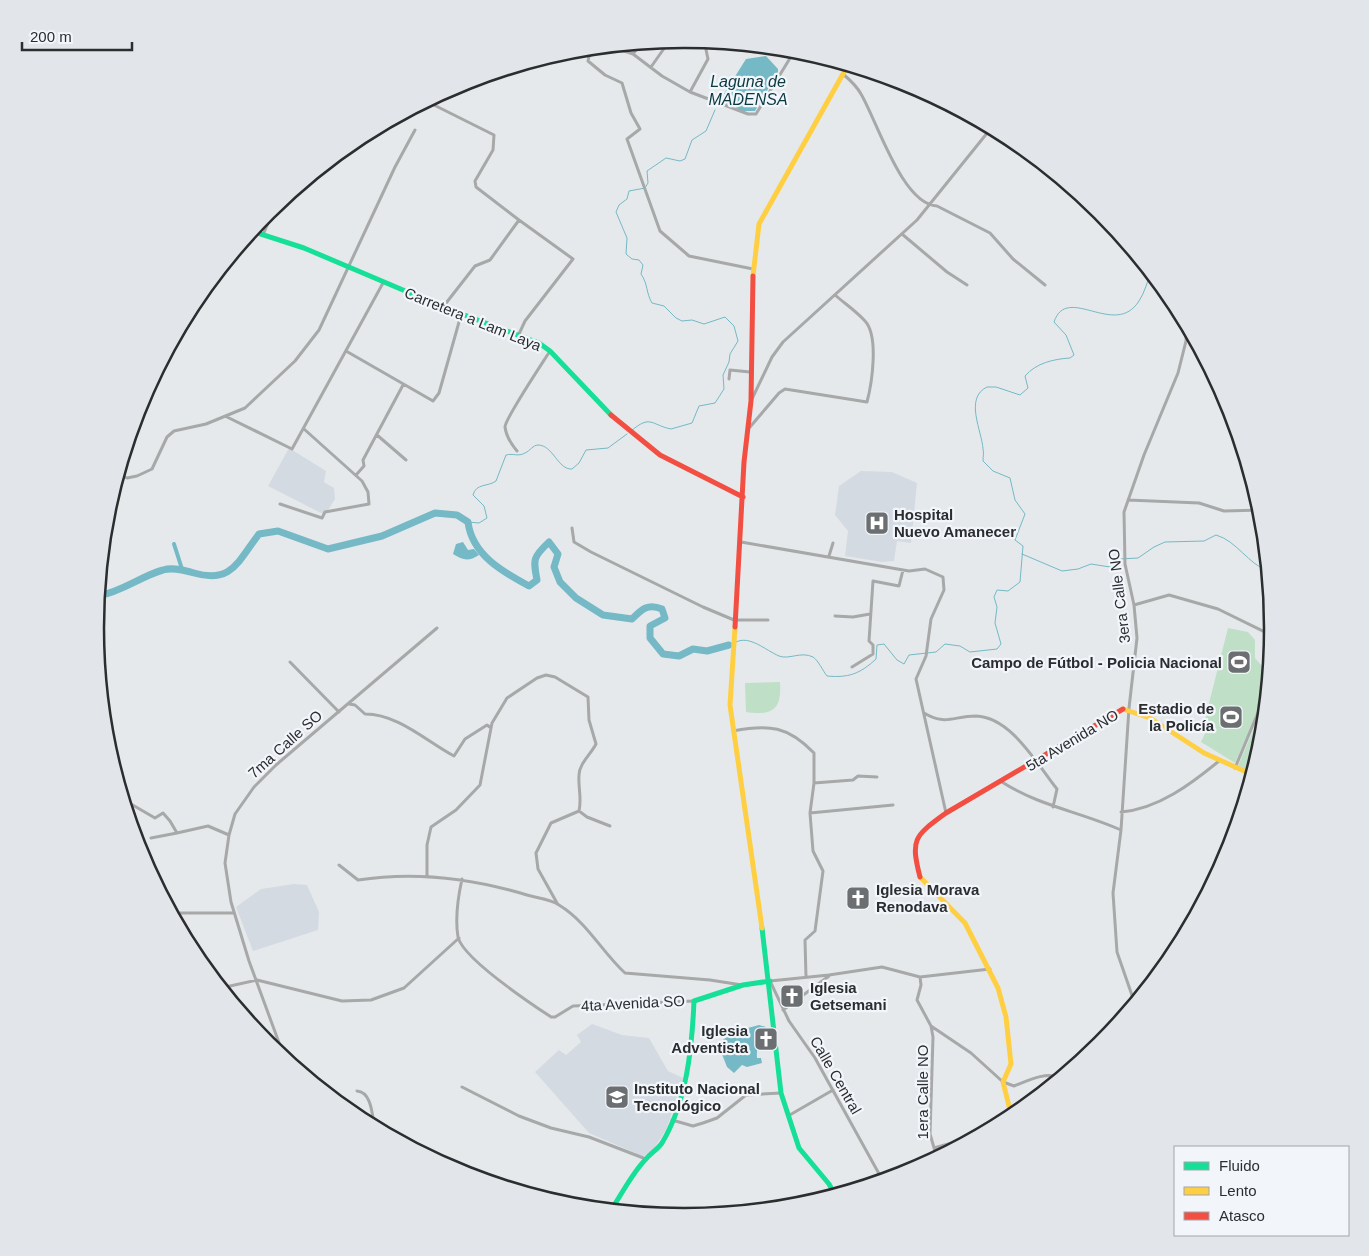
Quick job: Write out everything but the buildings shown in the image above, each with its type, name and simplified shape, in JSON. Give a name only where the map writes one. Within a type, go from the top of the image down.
[{"type":"street","points":[[651,67],[664,49]]},
{"type":"street","points":[[690,92],[708,59],[706,49]]},
{"type":"street","points":[[632,54],[635,50]]},
{"type":"street","points":[[623,51],[632,54],[690,92],[728,108],[756,114],[790,58]]},
{"type":"street","points":[[589,56],[588,61],[605,75],[622,83],[631,114],[640,129],[627,139],[660,231],[688,256],[753,269]]},
{"type":"street","points":[[832,1190],[799,1148],[787,1117],[781,1093],[770,981],[730,705],[732,648],[741,542],[744,462],[750,427],[753,269],[759,224],[845,70]]},
{"type":"street","points":[[843,74],[861,92],[888,152],[905,179],[929,206],[938,206],[990,233],[1013,259],[1045,285]]},
{"type":"street","points":[[433,105],[494,135],[495,144],[475,181],[476,187],[573,259],[525,321],[519,334]]},
{"type":"street","points":[[124,477],[137,476],[152,469],[167,437],[174,430],[206,424],[245,408],[304,351],[319,330],[348,266],[415,130]]},
{"type":"street","points":[[751,401],[772,357],[783,342],[902,234],[929,206],[988,133]]},
{"type":"street","points":[[443,308],[475,266],[490,260],[519,220]]},
{"type":"street","points":[[263,235],[267,225]]},
{"type":"street","name":"Carretera a Lam Laya","points":[[259,234],[348,266],[383,283],[461,315],[539,342],[550,351],[620,424],[660,455],[743,497]]},
{"type":"street","points":[[902,234],[947,272],[967,285]]},
{"type":"street","points":[[226,416],[292,449],[383,283]]},
{"type":"street","points":[[750,427],[779,392],[785,390],[868,402],[873,361],[870,330],[865,321],[835,294]]},
{"type":"street","points":[[346,351],[433,401],[436,400],[461,315]]},
{"type":"street","name":"3era Calle NO","points":[[1132,997],[1117,952],[1113,893],[1121,830],[1129,708],[1137,638],[1134,605],[1124,564],[1124,512],[1178,372],[1186,337]]},
{"type":"street","points":[[517,451],[509,439],[505,426],[510,413],[550,351]]},
{"type":"street","points":[[729,379],[730,370],[750,372]]},
{"type":"street","points":[[356,476],[364,466],[364,460],[403,385]]},
{"type":"street","points":[[280,504],[322,518],[324,512],[369,504],[368,492],[362,481],[304,429]]},
{"type":"street","points":[[377,435],[406,460]]},
{"type":"street","points":[[1128,500],[1199,503],[1224,511],[1253,510]]},
{"type":"street","points":[[572,528],[574,542],[590,552],[703,608],[735,617],[768,620]]},
{"type":"street","points":[[741,542],[903,570],[925,569],[943,577],[945,582],[931,619],[926,656],[916,679],[946,813]]},
{"type":"street","points":[[829,556],[833,543]]},
{"type":"street","points":[[852,667],[873,654],[873,645],[869,641],[874,581],[899,586],[903,570]]},
{"type":"street","points":[[1134,605],[1169,595],[1218,610],[1265,632]]},
{"type":"street","points":[[835,616],[852,617],[870,614]]},
{"type":"street","name":"7ma Calle SO","points":[[279,1043],[234,913],[226,879],[225,863],[229,835],[235,814],[254,787],[437,628]]},
{"type":"street","points":[[290,662],[339,712]]},
{"type":"street","points":[[427,876],[427,845],[431,827],[456,810],[480,785],[491,728],[496,713],[507,698],[536,678],[546,675],[555,677],[588,697],[589,720],[596,744],[581,766],[579,775],[581,792],[579,811]]},
{"type":"street","points":[[348,704],[354,705],[365,714],[374,714],[411,728],[454,756],[465,739],[487,725],[491,728]]},
{"type":"street","name":"5ta Avenida NO","points":[[990,969],[965,923],[922,880],[914,852],[916,840],[921,832],[946,813],[1036,762],[1120,709],[1129,708],[1163,726],[1219,761],[1246,772]]},
{"type":"street","points":[[923,712],[936,720],[947,721],[976,716],[993,720],[1008,729],[1057,789],[1053,807]]},
{"type":"street","points":[[1235,768],[1258,714]]},
{"type":"street","points":[[733,731],[757,726],[780,730],[800,738],[814,753],[814,783],[810,813],[813,851],[823,871],[816,931],[804,940],[806,977]]},
{"type":"street","points":[[1121,812],[1145,807],[1174,793],[1189,785],[1219,761]]},
{"type":"street","points":[[814,783],[853,780],[858,776],[877,777]]},
{"type":"street","points":[[1002,782],[1020,794],[1053,807],[1096,819],[1121,830]]},
{"type":"street","points":[[132,804],[156,818],[163,813],[177,834]]},
{"type":"street","points":[[810,813],[893,805]]},
{"type":"street","points":[[610,826],[579,811],[551,823],[536,853],[538,869],[558,904],[586,928],[625,974],[710,980],[744,985]]},
{"type":"street","points":[[151,838],[208,826],[229,835]]},
{"type":"street","points":[[339,865],[358,880],[390,874],[462,879],[497,886],[558,904]]},
{"type":"street","points":[[228,987],[257,980],[342,1001],[371,1000],[404,988],[458,938],[458,899],[462,879]]},
{"type":"street","points":[[179,913],[234,913]]},
{"type":"street","name":"4ta Avenida SO","points":[[458,938],[468,954],[524,1000],[551,1017],[555,1017],[573,1006],[694,1001],[744,985],[770,981]]},
{"type":"street","points":[[770,981],[830,975],[887,966],[912,976],[920,977],[990,969],[1006,1017],[1011,1064],[1003,1082],[1010,1109]]},
{"type":"street","points":[[783,1010],[830,975]]},
{"type":"street","points":[[920,977],[921,985],[917,1000],[931,1026],[971,1053],[1003,1082],[1014,1086],[1031,1079],[1052,1077]]},
{"type":"street","name":"Calle Central","points":[[770,981],[783,1010],[833,1090],[880,1175]]},
{"type":"street","points":[[616,1205],[646,1159],[653,1156],[672,1120],[689,1060],[694,1001]]},
{"type":"street","name":"1era Calle NO","points":[[931,1026],[933,1038],[930,1134],[935,1152]]},
{"type":"street","points":[[462,1087],[519,1116],[551,1128],[591,1137],[646,1159]]},
{"type":"street","points":[[787,1117],[833,1090]]},
{"type":"street","points":[[357,1091],[367,1096],[371,1116]]},
{"type":"street","points":[[672,1120],[693,1126],[717,1118],[746,1094],[781,1093]]},
{"type":"street","points":[[934,1148],[959,1139]]},
{"type":"shaded area","points":[[289,448],[326,471],[324,482],[334,488],[335,499],[325,515],[268,486]]},
{"type":"shaded area","name":"Hospital Nuevo Amanecer","points":[[861,471],[892,472],[917,483],[911,543],[897,541],[894,561],[882,562],[845,556],[848,531],[835,515],[839,486]]},
{"type":"shaded area","points":[[294,884],[307,885],[319,912],[318,930],[253,951],[236,907],[261,889]]},
{"type":"shaded area","name":"Instituto Nacional Tecnológico","points":[[592,1024],[622,1035],[649,1038],[668,1071],[683,1078],[667,1128],[650,1155],[642,1156],[589,1133],[535,1072],[559,1050],[566,1055],[581,1042],[577,1035]]},
{"type":"green space","points":[[1228,628],[1248,632],[1255,640],[1255,658],[1262,666],[1259,709],[1235,763],[1201,742],[1207,729],[1203,727]]},
{"type":"green space","points":[[780,682],[779,699],[774,709],[763,713],[746,712],[745,683]]},
{"type":"green space","points":[[1257,720],[1247,770],[1238,766]]},
{"type":"water","name":"Laguna de MADENSA","points":[[766,56],[778,69],[778,72],[755,111],[741,111],[730,103],[725,105],[719,102],[746,59]]},
{"type":"water","points":[[463,542],[468,550],[474,549],[479,555],[472,559],[466,559],[453,554],[456,544]]},
{"type":"water","points":[[759,1025],[766,1027],[760,1030],[757,1052],[757,1058],[761,1058],[762,1063],[747,1067],[742,1065],[734,1073],[727,1067],[718,1044],[732,1034]]},
{"type":"waterway","points":[[631,431],[647,422],[671,429],[692,423],[699,406],[715,403],[724,389],[723,375],[729,362],[730,354],[738,341],[734,326],[725,317],[704,324],[692,320],[682,321],[676,318],[664,306],[652,303],[641,274],[643,265],[639,260],[632,259],[626,254],[627,238],[616,212],[619,205],[627,199],[629,191],[645,188],[648,183],[647,171],[666,158],[680,161],[685,159],[692,140],[706,131],[715,110]]},
{"type":"waterway","points":[[736,642],[747,640],[783,657],[809,655],[817,661],[827,676],[848,675],[859,671],[876,659],[877,645],[884,644],[897,660],[904,664],[909,655],[936,652],[945,644],[960,646],[970,652],[997,649],[1001,644],[995,623],[997,607],[994,597],[997,590],[1008,591],[1020,582],[1023,546],[1015,540],[1025,514],[1015,500],[1010,478],[993,471],[983,461],[982,442],[975,407],[977,399],[980,392],[987,387],[996,387],[1020,395],[1028,388],[1025,376],[1034,368],[1046,362],[1070,358],[1074,355],[1066,335],[1054,322],[1060,311],[1069,308],[1080,308],[1117,315],[1129,311],[1141,298],[1148,279]]},
{"type":"waterway","points":[[468,522],[479,523],[487,518],[484,506],[473,495],[479,487],[496,481],[506,455],[518,455],[527,452],[536,445],[543,446],[563,466],[572,469],[579,463],[586,450],[608,448],[627,434]]},
{"type":"waterway","points":[[105,594],[167,569],[178,569],[207,576],[226,573],[239,561],[259,534],[278,531],[328,549],[382,536],[435,513],[457,515],[468,522],[471,534],[482,553],[499,568],[529,586],[537,580],[535,559],[549,542],[558,554],[554,567],[560,582],[576,598],[603,615],[632,619],[646,608],[657,607],[662,609],[665,618],[650,626],[650,638],[663,654],[679,656],[693,649],[707,651],[729,645]]},
{"type":"waterway","points":[[1022,554],[1062,571],[1078,569],[1091,564],[1110,567],[1120,559],[1138,558],[1165,542],[1204,541],[1216,535],[1230,542],[1262,568]]},
{"type":"waterway","points":[[174,544],[182,569]]},
{"type":"traffic: fast","points":[[259,234],[304,248],[443,307],[539,343],[550,351],[611,415]]},
{"type":"traffic: fast","points":[[762,928],[781,1093],[799,1148],[832,1190]]},
{"type":"traffic: fast","points":[[615,1204],[636,1171],[662,1143],[677,1110],[683,1092],[690,1056],[694,1001],[743,985],[770,981]]},
{"type":"traffic: slow","points":[[753,276],[759,224],[845,70]]},
{"type":"traffic: slow","points":[[735,627],[730,705],[762,928]]},
{"type":"traffic: slow","points":[[1123,709],[1150,718],[1204,753],[1246,772]]},
{"type":"traffic: slow","points":[[920,877],[965,923],[998,988],[1006,1017],[1011,1064],[1003,1082],[1010,1109]]},
{"type":"traffic: jam","points":[[735,627],[744,462],[751,401],[753,276]]},
{"type":"traffic: jam","points":[[611,415],[660,455],[743,497]]},
{"type":"traffic: jam","points":[[920,877],[915,854],[916,846],[918,839],[927,827],[946,813],[1123,709]]},
{"type":"place","name":"Hospital Nuevo Amanecer","points":[[877,523]]},
{"type":"place","name":"Campo de Fútbol - Policia Nacional","points":[[1239,662]]},
{"type":"place","name":"Estadio de la Policía","points":[[1231,717]]},
{"type":"place","name":"Iglesia Morava Renodava","points":[[858,898]]},
{"type":"place","name":"Iglesia Getsemani","points":[[792,996]]},
{"type":"place","name":"Iglesia Adventista","points":[[766,1039]]},
{"type":"place","name":"Instituto Nacional Tecnológico","points":[[617,1097]]}]
